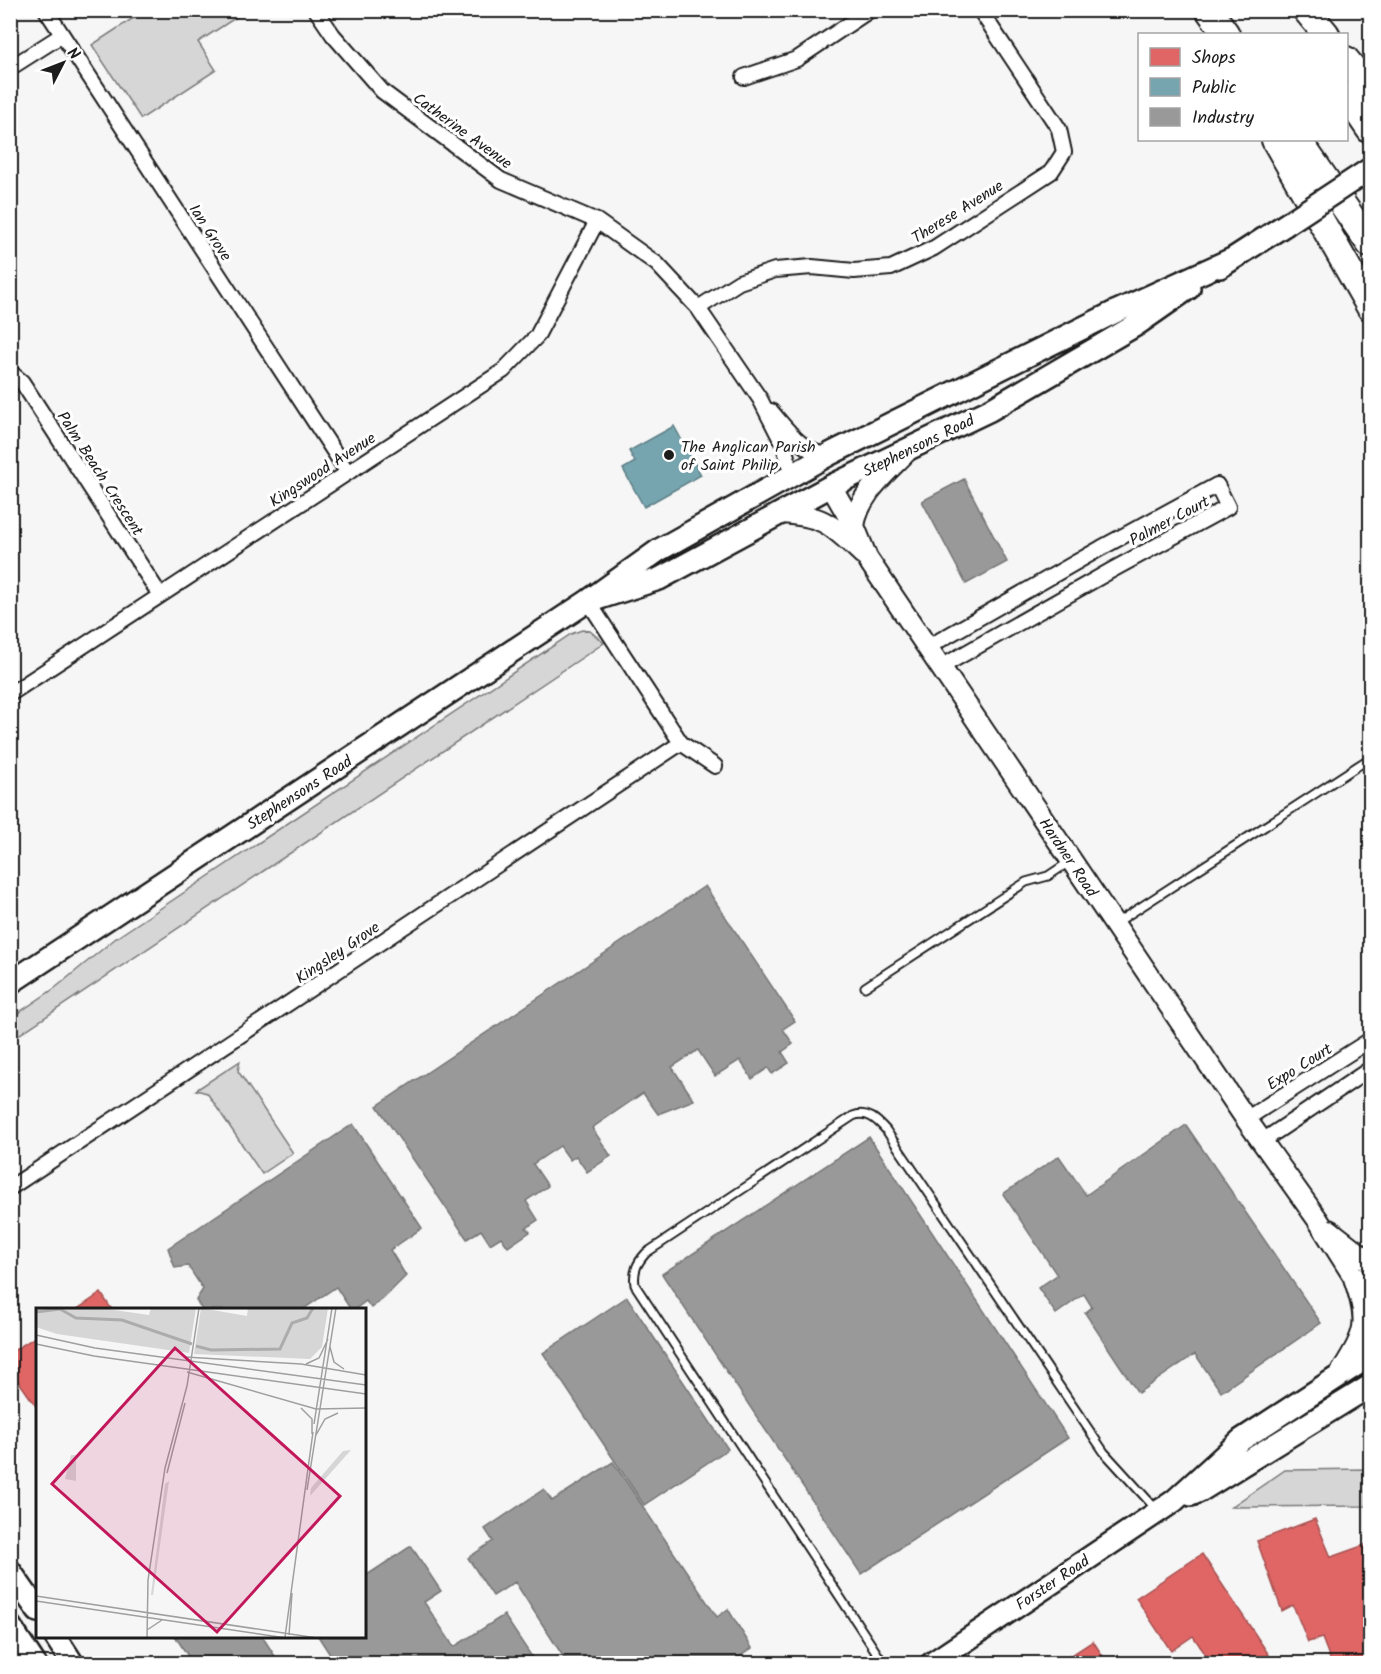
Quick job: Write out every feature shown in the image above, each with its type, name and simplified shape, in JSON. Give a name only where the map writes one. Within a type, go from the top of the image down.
[{"type":"highway","points":[[1201,10],[1213,33]]},
{"type":"highway","points":[[1209,10],[1225,33]]},
{"type":"highway","points":[[1289,10],[1304,33]]},
{"type":"highway","points":[[1306,10],[1325,33]]},
{"type":"highway","points":[[1348,61],[1371,89]]},
{"type":"highway","points":[[1348,96],[1371,130]]},
{"type":"highway","points":[[1276,141],[1371,307]]},
{"type":"highway","points":[[1299,141],[1371,244]]},
{"type":"main road","name":"Stephensons Road","points":[[588,601],[658,579],[831,486],[990,410],[1136,326],[1232,259],[1371,169]]},
{"type":"main road","name":"Stephensons Road","points":[[10,983],[588,601],[659,550],[831,454],[1117,311],[1232,259]]},
{"type":"main road","points":[[792,475],[831,486]]},
{"type":"main road","name":"Forster Road","points":[[930,1664],[1166,1507],[1241,1440],[1371,1356]]},
{"type":"main road","name":"Forster Road","points":[[1166,1507],[1200,1491],[1371,1386]]},
{"type":"main road","points":[[10,1570],[36,1608]]},
{"type":"main road","points":[[10,1626],[35,1664]]},
{"type":"main road","points":[[56,1638],[73,1664]]},
{"type":"street","name":"Ian Grove","points":[[46,10],[348,473]]},
{"type":"street","name":"Catherine Avenue","points":[[316,10],[333,35],[382,91],[501,180],[597,220],[657,264],[698,308],[760,399],[784,446],[792,475]]},
{"type":"street","points":[[744,77],[797,59],[870,10]]},
{"type":"street","name":"Therese Avenue","points":[[698,308],[739,282],[775,270],[812,267],[854,271],[891,268],[934,248],[1051,172],[1064,152],[1059,129],[980,10]]},
{"type":"street","points":[[10,68],[62,35]]},
{"type":"street","name":"Kingswood Avenue","points":[[10,694],[503,371],[537,336],[597,220]]},
{"type":"street","name":"Palm Beach Crescent","points":[[10,372],[22,382],[160,595]]},
{"type":"street","name":"Catherine Avenue","points":[[760,399],[807,447],[819,454],[831,454]]},
{"type":"street","points":[[854,526],[863,499],[908,450]]},
{"type":"street","name":"Palmer Court","points":[[928,647],[1217,485],[1228,507],[941,667]]},
{"type":"street","name":"Hardner Road","points":[[831,486],[854,526],[867,558],[1261,1142],[1318,1220],[1354,1277],[1371,1292]]},
{"type":"street","points":[[781,513],[811,516],[824,521],[867,558]]},
{"type":"street","points":[[1101,548],[1112,570]]},
{"type":"street","points":[[588,601],[681,743],[715,766]]},
{"type":"street","name":"Kingsley Grove","points":[[10,1188],[681,743]]},
{"type":"street","name":"Expo Court","points":[[1246,1119],[1371,1040]]},
{"type":"street","points":[[1261,1142],[1371,1069]]},
{"type":"street","name":"Hardner Road","points":[[1318,1220],[1371,1262]]},
{"type":"street","points":[[1339,1376],[1360,1341],[1364,1322],[1363,1305],[1354,1277]]},
{"type":"lane","points":[[1114,924],[1371,758]]},
{"type":"lane","points":[[865,987],[1026,882],[1048,876],[1071,861]]},
{"type":"lane","points":[[884,1664],[635,1285],[634,1277],[635,1267],[646,1253],[853,1116],[866,1114],[873,1117],[886,1130],[1104,1452],[1146,1496],[1166,1507]]},
{"type":"shaded area","points":[[144,11],[246,11],[198,42],[216,70],[141,119],[92,45]]},
{"type":"shaded area","points":[[582,630],[590,631],[604,643],[11,1040],[11,1018],[55,988],[116,938],[571,634]]},
{"type":"shaded area","points":[[240,1061],[238,1071],[293,1153],[262,1174],[207,1093],[196,1090]]},
{"type":"shaded area","points":[[1370,1469],[1370,1506],[1231,1507],[1285,1470]]},
{"type":"building: Shops","points":[[101,1293],[111,1308],[79,1308]]},
{"type":"building: Shops","points":[[36,1336],[36,1406],[10,1369],[10,1353]]},
{"type":"building: Shops","points":[[1315,1519],[1331,1557],[1370,1543],[1370,1664],[1332,1664],[1322,1638],[1308,1642],[1293,1605],[1282,1611],[1257,1541]]},
{"type":"building: Shops","points":[[1202,1554],[1275,1664],[1212,1664],[1193,1636],[1171,1651],[1136,1598]]},
{"type":"building: Shops","points":[[1093,1641],[1108,1664],[1058,1664]]},
{"type":"building: Public","points":[[674,426],[701,475],[644,507],[623,469],[635,462],[629,451]]},
{"type":"building: Industry","points":[[964,479],[1007,562],[966,584],[922,501]]},
{"type":"building: Industry","points":[[705,886],[795,1021],[783,1029],[793,1044],[782,1052],[789,1063],[772,1074],[768,1068],[752,1079],[740,1060],[715,1076],[698,1050],[672,1067],[694,1100],[658,1114],[643,1093],[592,1128],[611,1156],[587,1172],[576,1156],[570,1160],[560,1146],[533,1164],[548,1186],[526,1201],[538,1220],[526,1228],[530,1232],[508,1247],[501,1237],[490,1244],[481,1230],[467,1239],[377,1106]]},
{"type":"building: Industry","points":[[353,1124],[422,1228],[390,1250],[406,1276],[371,1308],[366,1301],[357,1308],[350,1308],[336,1287],[305,1308],[201,1308],[196,1300],[203,1289],[188,1266],[175,1268],[168,1248]]},
{"type":"building: Industry","points":[[1186,1125],[1321,1323],[1221,1392],[1195,1354],[1138,1393],[1085,1313],[1092,1307],[1084,1294],[1056,1314],[1038,1288],[1057,1275],[1003,1194],[1059,1156],[1086,1195]]},
{"type":"building: Industry","points":[[869,1137],[1068,1438],[861,1574],[662,1274]]},
{"type":"building: Industry","points":[[627,1297],[728,1449],[644,1505],[543,1353]]},
{"type":"building: Industry","points":[[613,1462],[717,1617],[728,1609],[752,1648],[729,1664],[568,1664],[515,1582],[493,1596],[468,1558],[493,1541],[485,1529],[544,1489],[552,1501]]},
{"type":"building: Industry","points":[[411,1546],[441,1591],[424,1602],[454,1647],[504,1615],[534,1660],[529,1664],[336,1664],[319,1638],[366,1638],[366,1576]]},
{"type":"building: Industry","points":[[176,1638],[263,1638],[280,1664],[193,1664]]},
{"type":"place","name":"The Anglican Parish of Saint Philip","points":[[669,455]]}]
